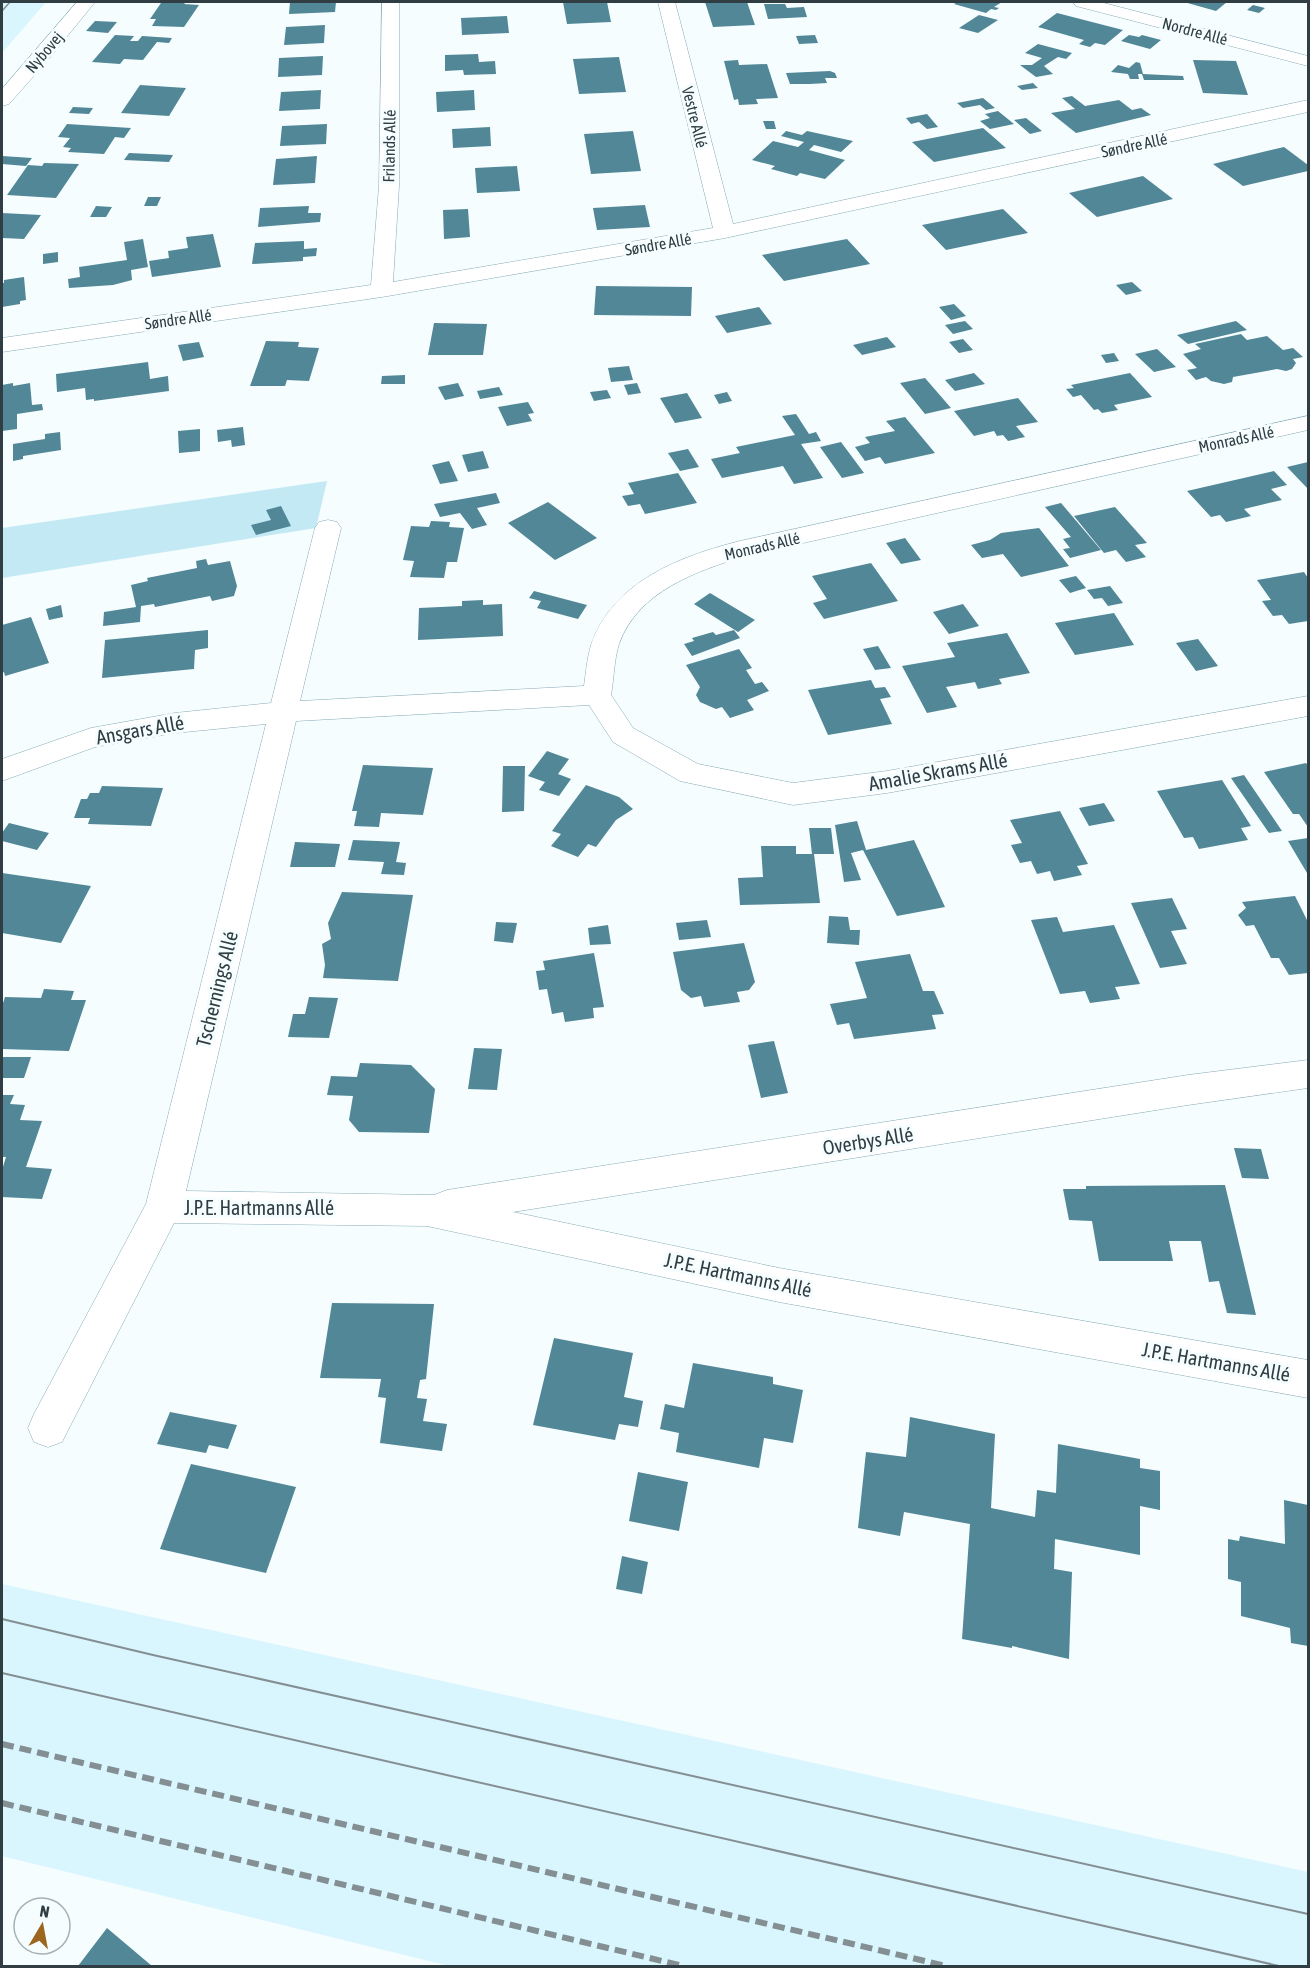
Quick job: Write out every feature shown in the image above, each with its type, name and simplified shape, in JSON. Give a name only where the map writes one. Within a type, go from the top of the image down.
[{"type":"street","name":"Nybovej","points":[[2,100],[86,2]]},
{"type":"street","name":"Frilands Allé","points":[[382,290],[389,186],[390,2]]},
{"type":"street","name":"Vestre Allé","points":[[666,2],[725,232]]},
{"type":"street","name":"Nordre Allé","points":[[1082,2],[1308,61]]},
{"type":"street","name":"Søndre Allé","points":[[2,345],[382,290],[725,232],[1308,106]]},
{"type":"street","name":"Monrads Allé","points":[[597,695],[606,642],[623,611],[652,584],[694,563],[740,549],[1308,423]]},
{"type":"street","name":"Tschernings Allé","points":[[48,1428],[165,1207],[328,528]]},
{"type":"street","name":"Amalie Skrams Allé","points":[[597,695],[623,735],[690,773],[793,794],[887,782],[1308,706]]},
{"type":"street","points":[[284,712],[597,695]]},
{"type":"street","name":"Ansgars Allé","points":[[2,770],[91,738],[175,723],[284,712]]},
{"type":"street","name":"Overbys Allé","points":[[427,1210],[1188,1090],[1308,1074]]},
{"type":"street","name":"J.P.E. Hartmanns Allé","points":[[165,1207],[427,1210],[779,1285],[1308,1378]]},
{"type":"shaded area","points":[[2,2],[46,2],[2,53]]},
{"type":"shaded area","points":[[327,481],[316,528],[2,578],[2,528]]},
{"type":"shaded area","points":[[2,1584],[1308,1872],[1308,1966],[449,1966],[2,1856]]},
{"type":"building","points":[[290,2],[336,2],[335,12],[289,14]]},
{"type":"building","points":[[563,2],[607,2],[611,22],[567,24]]},
{"type":"building","points":[[705,2],[747,2],[755,25],[713,27]]},
{"type":"building","points":[[957,2],[1002,2],[994,7],[999,8],[991,9],[986,13],[954,4]]},
{"type":"building","points":[[1184,2],[1227,2],[1216,11]]},
{"type":"building","points":[[161,3],[199,5],[184,27],[152,26],[156,19],[150,19]]},
{"type":"building","points":[[764,4],[785,4],[787,8],[804,7],[807,17],[768,19]]},
{"type":"building","points":[[1253,5],[1265,8],[1259,13],[1247,10]]},
{"type":"building","points":[[1057,13],[1123,30],[1105,45],[1095,43],[1090,47],[1079,44],[1084,40],[1038,27]]},
{"type":"building","points":[[979,15],[998,20],[978,33],[959,28]]},
{"type":"building","points":[[507,16],[509,33],[462,35],[461,18]]},
{"type":"building","points":[[95,21],[117,22],[108,33],[86,31]]},
{"type":"building","points":[[325,25],[324,43],[284,45],[286,27]]},
{"type":"building","points":[[115,35],[134,36],[130,41],[138,41],[142,36],[172,38],[169,43],[157,42],[143,60],[124,59],[120,64],[92,62]]},
{"type":"building","points":[[815,35],[818,43],[799,44],[796,36]]},
{"type":"building","points":[[1129,35],[1139,37],[1142,35],[1161,40],[1150,49],[1121,41]]},
{"type":"building","points":[[1038,44],[1072,53],[1066,59],[1058,57],[1044,66],[1053,74],[1036,77],[1020,65],[1032,65],[1042,58],[1025,53]]},
{"type":"building","points":[[478,54],[479,62],[495,61],[496,74],[464,75],[463,70],[445,71],[445,55]]},
{"type":"building","points":[[323,56],[322,75],[278,77],[279,58]]},
{"type":"building","points":[[619,57],[626,92],[579,94],[573,59]]},
{"type":"building","points":[[738,60],[739,65],[767,64],[778,98],[756,99],[758,104],[739,105],[738,99],[734,100],[724,61]]},
{"type":"building","points":[[1193,60],[1236,61],[1248,95],[1203,93]]},
{"type":"building","points":[[1136,62],[1140,63],[1143,74],[1183,76],[1184,80],[1144,80],[1142,74],[1138,74],[1139,79],[1130,79],[1128,74],[1111,72],[1118,65],[1129,68]]},
{"type":"building","points":[[830,71],[835,73],[837,78],[825,78],[827,83],[810,84],[790,84],[786,73]]},
{"type":"building","points":[[1033,83],[1038,88],[1022,90],[1017,86]]},
{"type":"building","points":[[140,85],[186,88],[169,116],[121,113]]},
{"type":"building","points":[[321,90],[320,109],[279,111],[281,92]]},
{"type":"building","points":[[474,90],[475,110],[437,112],[436,92]]},
{"type":"building","points":[[1072,96],[1085,106],[1119,100],[1132,110],[1141,108],[1151,115],[1076,133],[1051,113],[1075,109],[1062,98]]},
{"type":"building","points":[[983,98],[995,108],[986,110],[980,105],[963,108],[957,103]]},
{"type":"building","points":[[73,107],[93,108],[89,114],[69,113]]},
{"type":"building","points":[[998,111],[1014,124],[990,129],[980,121],[990,118],[985,114]]},
{"type":"building","points":[[927,114],[938,127],[927,129],[919,122],[911,124],[906,118]]},
{"type":"building","points":[[1026,118],[1042,131],[1030,134],[1014,120]]},
{"type":"building","points":[[763,121],[774,121],[776,129],[766,129]]},
{"type":"building","points":[[67,124],[131,128],[124,138],[115,137],[104,154],[68,152],[71,148],[63,147],[70,138],[58,137]]},
{"type":"building","points":[[327,124],[326,144],[280,146],[282,126]]},
{"type":"building","points":[[490,127],[491,146],[453,148],[452,129]]},
{"type":"building","points":[[983,128],[1006,148],[934,162],[912,142]]},
{"type":"building","points":[[633,131],[641,171],[591,174],[584,134]]},
{"type":"building","points":[[786,131],[802,135],[807,131],[853,141],[841,152],[814,145],[809,150],[845,160],[825,179],[800,173],[797,176],[771,169],[775,166],[752,160],[773,141],[798,147],[804,142],[781,136]]},
{"type":"building","points":[[1284,147],[1308,165],[1308,171],[1243,186],[1213,164]]},
{"type":"building","points":[[129,153],[173,155],[169,162],[124,160]]},
{"type":"building","points":[[2,156],[32,158],[26,166],[2,164]]},
{"type":"building","points":[[317,156],[315,183],[273,185],[276,159]]},
{"type":"building","points":[[44,163],[79,164],[56,198],[7,195],[28,165],[42,166]]},
{"type":"building","points":[[517,166],[520,191],[477,193],[475,168]]},
{"type":"building","points":[[1143,176],[1173,199],[1097,217],[1069,193]]},
{"type":"building","points":[[148,197],[161,197],[157,206],[144,206]]},
{"type":"building","points":[[645,205],[650,227],[597,230],[593,208]]},
{"type":"building","points":[[96,206],[112,207],[106,217],[90,217]]},
{"type":"building","points":[[309,206],[308,213],[321,213],[320,222],[258,227],[260,208]]},
{"type":"building","points":[[468,209],[470,237],[444,239],[443,210]]},
{"type":"building","points":[[1003,209],[1028,233],[946,250],[922,225]]},
{"type":"building","points":[[2,213],[41,215],[24,239],[2,238]]},
{"type":"building","points":[[213,234],[221,267],[152,277],[149,261],[169,258],[168,251],[188,248],[186,237]]},
{"type":"building","points":[[143,239],[148,267],[131,270],[132,280],[113,285],[69,288],[68,279],[80,277],[79,267],[127,260],[124,242]]},
{"type":"building","points":[[847,239],[870,264],[784,281],[762,255]]},
{"type":"building","points":[[304,241],[304,249],[317,248],[316,256],[303,257],[303,261],[252,264],[255,243]]},
{"type":"building","points":[[58,252],[58,262],[43,264],[43,254]]},
{"type":"building","points":[[24,277],[26,300],[20,301],[20,304],[2,307],[4,280]]},
{"type":"building","points":[[1132,282],[1142,291],[1126,295],[1116,285]]},
{"type":"building","points":[[596,286],[692,287],[691,316],[594,315]]},
{"type":"building","points":[[954,304],[966,316],[951,320],[939,307]]},
{"type":"building","points":[[759,307],[772,324],[727,333],[715,316]]},
{"type":"building","points":[[965,321],[973,329],[953,334],[945,325]]},
{"type":"building","points":[[1236,321],[1247,330],[1188,344],[1177,335]]},
{"type":"building","points":[[434,323],[487,324],[483,355],[428,355]]},
{"type":"building","points":[[1241,334],[1247,340],[1267,336],[1283,350],[1293,348],[1303,357],[1293,359],[1296,363],[1292,369],[1286,371],[1277,369],[1233,377],[1232,382],[1224,384],[1211,381],[1206,377],[1196,380],[1187,370],[1197,368],[1183,354],[1201,349],[1195,344]]},
{"type":"building","points":[[887,337],[896,347],[862,355],[853,345]]},
{"type":"building","points":[[963,339],[973,350],[959,353],[949,342]]},
{"type":"building","points":[[266,341],[299,342],[298,347],[319,348],[309,381],[287,380],[285,386],[250,386]]},
{"type":"building","points":[[199,342],[204,357],[183,361],[178,345]]},
{"type":"building","points":[[1157,349],[1176,367],[1154,372],[1135,354]]},
{"type":"building","points":[[1114,353],[1119,361],[1106,363],[1101,355]]},
{"type":"building","points":[[148,362],[150,379],[168,376],[169,391],[94,401],[94,399],[86,400],[85,388],[57,392],[56,374]]},
{"type":"building","points":[[629,366],[633,380],[611,382],[608,368]]},
{"type":"building","points":[[974,373],[985,384],[955,391],[945,380]]},
{"type":"building","points":[[1130,373],[1152,397],[1114,405],[1118,410],[1102,413],[1098,409],[1094,410],[1081,395],[1073,397],[1066,389],[1074,388],[1071,385]]},
{"type":"building","points":[[405,375],[405,384],[381,384],[382,376]]},
{"type":"building","points":[[925,378],[951,408],[925,414],[900,383]]},
{"type":"building","points":[[13,383],[13,386],[30,383],[32,405],[42,404],[43,410],[17,414],[17,429],[2,431],[2,385]]},
{"type":"building","points":[[458,383],[464,396],[445,400],[438,387]]},
{"type":"building","points":[[637,383],[641,393],[628,395],[624,385]]},
{"type":"building","points":[[499,387],[503,395],[480,399],[477,391]]},
{"type":"building","points":[[607,390],[611,398],[594,401],[590,392]]},
{"type":"building","points":[[727,392],[732,401],[719,404],[714,395]]},
{"type":"building","points":[[687,393],[702,418],[675,423],[660,398]]},
{"type":"building","points":[[1018,398],[1038,422],[1016,426],[1025,437],[1008,441],[1003,435],[997,436],[994,431],[974,436],[954,411]]},
{"type":"building","points":[[528,402],[534,413],[528,414],[532,421],[507,426],[498,407]]},
{"type":"building","points":[[796,414],[809,434],[816,432],[821,441],[801,444],[823,478],[794,484],[783,466],[722,478],[711,459],[740,453],[736,447],[795,435],[782,416]]},
{"type":"building","points":[[905,417],[935,453],[885,464],[880,457],[865,461],[855,447],[870,443],[865,437],[895,431],[886,421]]},
{"type":"building","points":[[243,427],[245,445],[232,447],[231,440],[218,442],[217,430]]},
{"type":"building","points":[[200,429],[200,451],[179,453],[178,431]]},
{"type":"building","points":[[60,432],[61,450],[23,456],[23,459],[13,461],[13,444],[45,439],[45,434]]},
{"type":"building","points":[[841,442],[864,473],[842,478],[820,447]]},
{"type":"building","points":[[688,449],[699,467],[680,471],[668,453]]},
{"type":"building","points":[[483,451],[489,468],[468,472],[462,455]]},
{"type":"building","points":[[449,461],[458,481],[440,484],[432,465]]},
{"type":"building","points":[[1308,462],[1308,489],[1287,467]]},
{"type":"building","points":[[1274,471],[1287,485],[1271,489],[1282,500],[1244,509],[1251,516],[1226,522],[1220,515],[1211,517],[1187,491]]},
{"type":"building","points":[[678,473],[697,503],[645,514],[640,504],[628,506],[622,496],[634,494],[628,483]]},
{"type":"building","points":[[496,493],[500,503],[477,508],[487,525],[472,529],[460,513],[440,517],[434,504]]},
{"type":"building","points":[[548,502],[597,538],[555,560],[508,523]]},
{"type":"building","points":[[1061,503],[1101,550],[1070,558],[1063,549],[1070,548],[1063,539],[1071,537],[1045,507]]},
{"type":"building","points":[[281,506],[291,526],[256,535],[251,525],[271,520],[266,510]]},
{"type":"building","points":[[1115,507],[1147,543],[1135,545],[1146,557],[1126,562],[1116,550],[1104,553],[1074,516]]},
{"type":"building","points":[[431,521],[450,522],[449,527],[464,528],[457,562],[447,562],[444,578],[410,577],[414,561],[403,560],[411,526],[429,527]]},
{"type":"building","points":[[1039,528],[1069,566],[1021,577],[1003,554],[982,558],[971,545],[990,540],[1001,533]]},
{"type":"building","points":[[905,538],[921,560],[901,564],[886,543]]},
{"type":"building","points":[[206,559],[208,565],[230,561],[237,586],[234,596],[212,601],[210,596],[155,607],[154,604],[141,606],[140,622],[103,626],[104,612],[136,607],[131,585],[148,581],[147,578],[197,568],[196,561]]},
{"type":"building","points":[[871,563],[898,601],[824,619],[813,603],[827,599],[812,576]]},
{"type":"building","points":[[1304,572],[1308,578],[1308,621],[1289,624],[1282,615],[1273,616],[1262,601],[1271,600],[1257,580]]},
{"type":"building","points":[[1076,576],[1086,588],[1070,593],[1059,580]]},
{"type":"building","points":[[1110,586],[1123,603],[1108,606],[1102,598],[1094,599],[1087,590]]},
{"type":"building","points":[[534,591],[587,605],[578,619],[537,608],[541,601],[529,598]]},
{"type":"building","points":[[710,593],[755,620],[738,632],[694,604]]},
{"type":"building","points":[[483,600],[483,605],[502,604],[503,636],[418,640],[419,608],[462,606],[462,601]]},
{"type":"building","points":[[963,604],[979,626],[949,634],[933,612]]},
{"type":"building","points":[[61,605],[63,617],[49,620],[46,609]]},
{"type":"building","points":[[1114,613],[1134,645],[1075,655],[1055,623]]},
{"type":"building","points":[[31,617],[49,663],[5,676],[4,672],[2,673],[2,625]]},
{"type":"building","points":[[208,630],[208,648],[195,650],[194,669],[102,678],[105,640]]},
{"type":"building","points":[[734,630],[740,638],[692,656],[684,644],[694,641],[692,638],[713,632],[716,635]]},
{"type":"building","points":[[1007,633],[1030,673],[999,679],[1002,684],[978,689],[975,682],[946,687],[957,707],[927,713],[902,666],[955,657],[947,643]]},
{"type":"building","points":[[1198,639],[1218,666],[1196,671],[1176,643]]},
{"type":"building","points":[[878,646],[891,668],[875,670],[863,649]]},
{"type":"building","points":[[739,649],[752,668],[746,670],[755,684],[762,682],[769,691],[747,700],[754,710],[730,718],[722,707],[716,709],[700,702],[696,695],[700,687],[686,665]]},
{"type":"building","points":[[871,680],[875,688],[885,687],[891,697],[880,699],[892,724],[828,735],[808,690]]},
{"type":"building","points":[[547,751],[569,759],[558,774],[571,779],[559,796],[539,790],[545,782],[528,776]]},
{"type":"building","points":[[1306,763],[1308,766],[1308,827],[1299,814],[1293,814],[1264,772]]},
{"type":"building","points":[[363,765],[433,768],[423,815],[381,813],[379,827],[354,826],[357,811],[352,811]]},
{"type":"building","points":[[503,766],[525,766],[524,811],[502,812]]},
{"type":"building","points":[[1244,775],[1282,831],[1269,833],[1231,778]]},
{"type":"building","points":[[1222,780],[1251,826],[1241,828],[1248,840],[1199,849],[1193,837],[1184,838],[1157,791]]},
{"type":"building","points":[[586,785],[619,797],[633,809],[616,820],[596,847],[588,844],[578,857],[551,846],[561,834],[552,831]]},
{"type":"building","points":[[102,786],[163,788],[151,826],[88,824],[90,818],[74,818],[81,799],[87,799],[90,793],[99,793]]},
{"type":"building","points":[[1104,803],[1115,821],[1089,826],[1079,808]]},
{"type":"building","points":[[1060,811],[1088,864],[1077,866],[1082,875],[1054,881],[1050,871],[1037,874],[1031,861],[1020,863],[1011,845],[1022,843],[1010,820]]},
{"type":"building","points":[[857,821],[866,850],[914,840],[945,907],[897,916],[863,850],[851,853],[861,880],[844,882],[835,825]]},
{"type":"building","points":[[9,823],[49,833],[37,850],[2,841],[2,833]]},
{"type":"building","points":[[809,828],[831,828],[834,854],[814,854],[820,903],[740,905],[738,878],[763,877],[761,846],[796,846],[796,854],[812,854]]},
{"type":"building","points":[[1308,838],[1308,872],[1307,873],[1288,841]]},
{"type":"building","points":[[353,840],[400,842],[396,862],[406,863],[404,875],[381,874],[384,862],[348,860]]},
{"type":"building","points":[[295,842],[340,844],[335,867],[290,867]]},
{"type":"building","points":[[2,873],[91,886],[61,943],[2,933]]},
{"type":"building","points":[[342,892],[413,895],[398,981],[323,978],[325,965],[322,944],[331,939],[328,923]]},
{"type":"building","points":[[1295,896],[1308,922],[1308,973],[1289,975],[1279,958],[1271,958],[1254,925],[1246,926],[1238,915],[1246,908],[1242,902]]},
{"type":"building","points":[[1172,898],[1187,929],[1171,931],[1187,964],[1160,968],[1131,903]]},
{"type":"building","points":[[829,916],[848,917],[850,930],[860,930],[859,945],[827,943]]},
{"type":"building","points":[[1057,917],[1063,932],[1114,925],[1140,984],[1115,987],[1120,999],[1090,1003],[1085,991],[1060,994],[1031,920]]},
{"type":"building","points":[[707,920],[711,937],[679,940],[676,923]]},
{"type":"building","points":[[496,922],[517,923],[513,943],[494,941]]},
{"type":"building","points":[[608,925],[611,944],[590,945],[588,928]]},
{"type":"building","points":[[744,943],[755,982],[749,990],[737,992],[740,1002],[704,1007],[701,996],[691,998],[681,990],[673,952]]},
{"type":"building","points":[[594,953],[604,1007],[593,1008],[594,1018],[565,1022],[563,1012],[552,1014],[547,989],[539,990],[536,971],[545,970],[543,961]]},
{"type":"building","points":[[910,954],[923,991],[934,991],[944,1014],[932,1015],[936,1029],[854,1039],[849,1023],[837,1025],[830,1004],[867,998],[855,962]]},
{"type":"building","points":[[44,989],[74,991],[71,1000],[86,1000],[69,1051],[2,1049],[2,1006],[5,997],[41,998]]},
{"type":"building","points":[[309,997],[338,998],[329,1038],[288,1037],[293,1014],[305,1014]]},
{"type":"building","points":[[774,1041],[788,1093],[761,1098],[748,1045]]},
{"type":"building","points":[[474,1048],[502,1049],[497,1090],[468,1089]]},
{"type":"building","points":[[2,1057],[31,1057],[24,1078],[2,1078]]},
{"type":"building","points":[[360,1063],[411,1065],[435,1089],[429,1133],[359,1132],[349,1120],[353,1096],[327,1095],[331,1076],[357,1077]]},
{"type":"building","points":[[2,1095],[14,1095],[10,1104],[25,1105],[20,1120],[42,1121],[26,1167],[52,1169],[42,1199],[2,1197],[2,1170],[6,1157],[2,1157]]},
{"type":"building","points":[[1234,1148],[1261,1149],[1269,1179],[1242,1178]]},
{"type":"building","points":[[1225,1185],[1256,1315],[1227,1313],[1219,1281],[1209,1282],[1201,1241],[1169,1241],[1173,1261],[1099,1261],[1092,1221],[1069,1220],[1063,1189],[1086,1189],[1086,1186]]},
{"type":"building","points":[[332,1303],[434,1304],[426,1379],[420,1380],[417,1398],[427,1399],[423,1421],[447,1424],[442,1451],[380,1443],[386,1398],[378,1397],[381,1379],[320,1378]]},
{"type":"building","points":[[554,1338],[633,1353],[624,1397],[643,1401],[638,1427],[619,1424],[615,1440],[533,1425]]},
{"type":"building","points":[[693,1363],[773,1377],[773,1384],[803,1390],[793,1443],[764,1438],[759,1468],[676,1452],[679,1433],[660,1429],[665,1404],[684,1408]]},
{"type":"building","points":[[170,1412],[237,1425],[228,1449],[209,1445],[206,1453],[157,1444]]},
{"type":"building","points":[[910,1417],[995,1434],[991,1508],[1035,1517],[1037,1490],[1056,1493],[1058,1444],[1140,1459],[1140,1468],[1160,1471],[1160,1510],[1140,1506],[1140,1555],[1055,1539],[1054,1569],[1072,1572],[1069,1659],[1012,1646],[1012,1648],[962,1639],[970,1524],[904,1512],[900,1536],[858,1528],[866,1452],[906,1457]]},
{"type":"building","points":[[191,1464],[296,1487],[266,1573],[160,1549]]},
{"type":"building","points":[[638,1472],[688,1482],[679,1531],[629,1521]]},
{"type":"building","points":[[1284,1500],[1308,1505],[1308,1646],[1291,1643],[1290,1628],[1241,1616],[1241,1582],[1228,1579],[1228,1539],[1239,1541],[1240,1536],[1285,1544]]},
{"type":"building","points":[[622,1556],[648,1562],[642,1594],[616,1589]]},
{"type":"building","points":[[107,1928],[152,1966],[78,1966]]},
{"type":"tram line","points":[[2,11],[10,2]]},
{"type":"tram line","points":[[2,1619],[153,1655],[1308,1914]]},
{"type":"tram line","points":[[2,1673],[1279,1966]]},
{"type":"railway","points":[[2,1744],[946,1966]]},
{"type":"railway","points":[[2,1803],[683,1966]]}]
